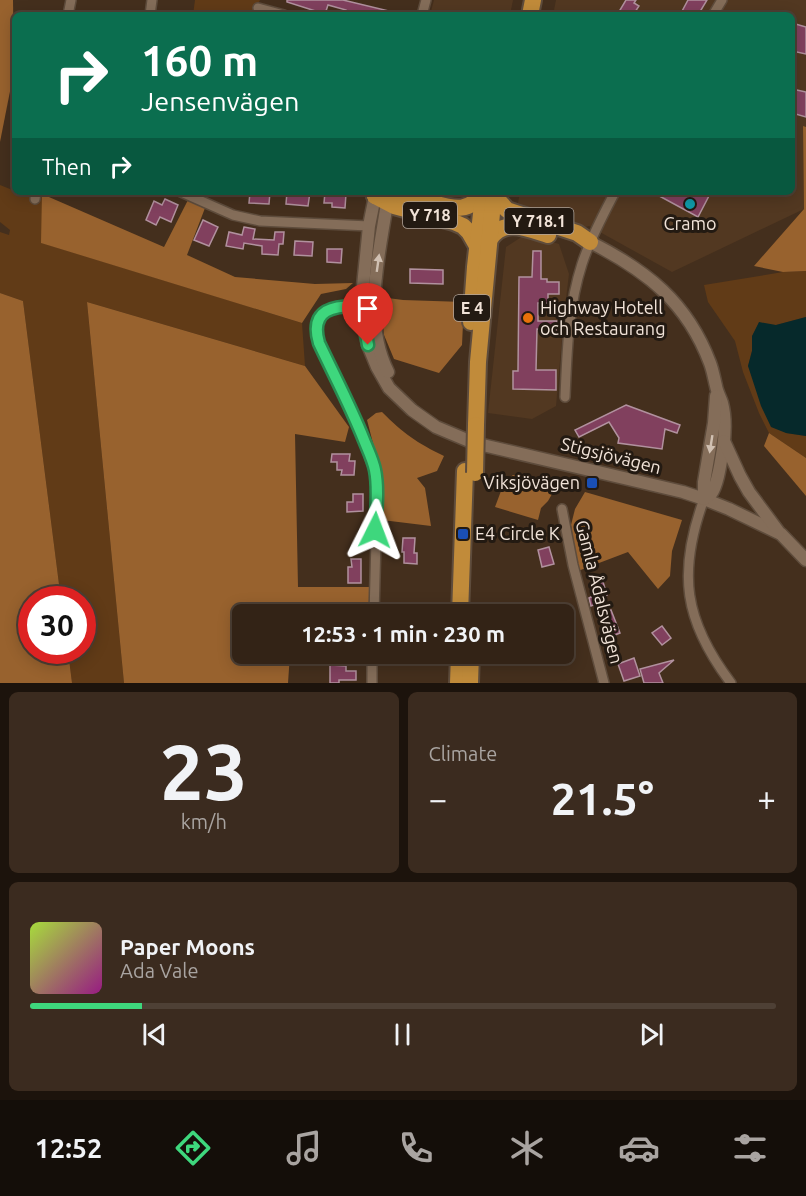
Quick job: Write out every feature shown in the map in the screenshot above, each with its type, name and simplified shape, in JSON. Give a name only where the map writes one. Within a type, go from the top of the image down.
[{"type":"highway","name":"Y 718","points":[[383,195],[402,195],[452,208],[463,208],[478,201],[482,195]]},
{"type":"highway","name":"Y 718","points":[[383,195],[463,226],[483,242]]},
{"type":"highway","name":"E 4","points":[[472,604],[471,424],[478,362],[484,195]]},
{"type":"highway","name":"E 4","points":[[483,242],[493,195]]},
{"type":"highway","name":"Y 718.1","points":[[496,195],[507,210],[577,233],[590,242]]},
{"type":"highway","name":"Y 718.1","points":[[483,242],[498,229],[507,226],[516,226],[576,243],[590,242]]},
{"type":"highway","name":"E 4","points":[[461,604],[470,472]]},
{"type":"highway","points":[[458,683],[459,664]]},
{"type":"highway","points":[[470,683],[471,664]]},
{"type":"main road","name":"Stigsjövägen","points":[[383,195],[369,226],[361,306],[368,345],[376,367],[389,388],[412,410],[436,428],[474,443],[683,492],[704,499],[781,534],[806,560]]},
{"type":"main road","name":"Stigsjövägen","points":[[383,195],[374,318],[377,343],[384,365],[401,400]]},
{"type":"main road","name":"Y 718.1","points":[[590,242],[636,267],[671,297],[698,334],[711,365],[724,415],[724,441],[715,487],[704,499]]},
{"type":"main road","name":"Y 718.1","points":[[704,499],[704,482],[714,423],[716,389]]},
{"type":"main road","name":"Y 718","points":[[724,441],[749,492],[781,534]]},
{"type":"street","points":[[258,8],[273,12]]},
{"type":"street","points":[[189,195],[233,215],[260,221],[369,226]]},
{"type":"street","points":[[565,397],[569,329],[579,275],[590,242],[614,195]]},
{"type":"street","points":[[361,306],[329,308],[317,323],[316,332],[319,343],[357,422],[375,472],[377,502],[374,604]]},
{"type":"street","points":[[704,499],[697,517],[689,555],[687,575],[689,594],[694,618],[701,635],[710,653],[731,683]]},
{"type":"street","name":"Gamla Ådalsvägen","points":[[562,509],[573,565],[604,683]]},
{"type":"street","points":[[372,664],[372,683]]},
{"type":"shaded area","points":[[0,0],[13,0],[12,81],[0,142]]},
{"type":"shaded area","points":[[195,0],[260,0],[254,12],[193,12]]},
{"type":"shaded area","points":[[434,0],[513,0],[511,12],[431,12]]},
{"type":"shaded area","points":[[556,0],[806,0],[804,209],[672,272],[589,226],[577,229],[518,203],[519,195],[795,195],[795,12],[554,12]]},
{"type":"shaded area","points":[[803,126],[806,127],[806,271],[783,272],[754,266],[804,209]]},
{"type":"shaded area","points":[[0,185],[12,190],[12,195],[42,195],[42,243],[302,323],[305,366],[87,302],[124,683],[72,683],[70,664],[96,664],[96,586],[59,586],[23,301],[0,293],[0,232],[9,235],[10,230],[0,222]]},
{"type":"shaded area","points":[[42,195],[164,247],[188,200],[205,208],[187,255],[235,277],[315,284],[353,283],[346,289],[321,294],[302,323],[41,243]]},
{"type":"shaded area","points":[[526,234],[559,244],[569,274],[556,406],[532,419],[488,413],[506,247]]},
{"type":"shaded area","points":[[806,271],[806,317],[776,325],[752,336],[752,351],[748,366],[786,433],[806,436],[806,458],[769,433],[743,372],[735,341],[708,302],[704,285],[783,272]]},
{"type":"shaded area","points":[[0,293],[23,301],[59,586],[18,586],[18,664],[70,664],[72,683],[0,683]]},
{"type":"shaded area","points":[[380,297],[464,302],[462,345],[439,373],[394,359],[384,335]]},
{"type":"shaded area","points":[[87,302],[305,366],[349,427],[345,442],[295,434],[298,587],[369,587],[369,604],[232,604],[232,664],[289,664],[288,683],[124,683]]},
{"type":"shaded area","points":[[382,412],[411,437],[444,456],[437,471],[417,478],[425,488],[431,526],[382,520],[381,474],[367,420],[376,413]]},
{"type":"shaded area","points":[[769,433],[806,458],[806,496],[764,446]]},
{"type":"shaded area","points":[[513,475],[548,484],[552,494],[541,508],[538,520],[495,507],[504,483]]},
{"type":"shaded area","points":[[585,492],[682,520],[672,551],[670,576],[658,589],[628,552],[578,571],[571,525],[575,509]]},
{"type":"water","points":[[806,317],[806,436],[786,433],[771,427],[761,406],[748,366],[752,351],[752,336],[759,322],[776,325]]},
{"type":"building","points":[[287,0],[343,0],[393,12],[346,12],[346,10],[328,5],[326,12],[319,12],[287,2]]},
{"type":"building","points":[[626,0],[636,0],[634,3],[639,6],[635,12],[619,12]]},
{"type":"building","points":[[688,0],[707,0],[700,12],[682,12]]},
{"type":"building","points":[[795,24],[806,27],[806,54],[795,52]]},
{"type":"building","points":[[795,90],[806,92],[806,117],[795,114]]},
{"type":"building","points":[[250,195],[270,195],[269,204],[249,203]]},
{"type":"building","points":[[287,195],[310,195],[308,206],[286,204]]},
{"type":"building","points":[[325,195],[346,195],[345,208],[332,207],[332,203],[324,203]]},
{"type":"building","name":"Cramo","points":[[658,195],[709,195],[698,217]]},
{"type":"building","points":[[165,199],[178,205],[171,222],[160,217],[156,225],[146,220],[154,201],[162,205]]},
{"type":"building","points":[[203,220],[218,227],[209,246],[194,240]]},
{"type":"building","points":[[244,227],[255,229],[253,239],[274,240],[275,232],[284,232],[283,244],[279,244],[278,255],[262,254],[262,246],[244,243],[243,249],[226,246],[229,232],[242,235]]},
{"type":"building","points":[[295,241],[313,242],[312,256],[294,255]]},
{"type":"building","points":[[327,249],[342,249],[341,263],[327,262]]},
{"type":"building","name":"Highway Hotell och Restaurang","points":[[533,251],[541,251],[541,279],[547,279],[547,282],[559,282],[559,294],[548,294],[548,303],[538,303],[538,321],[557,321],[556,330],[537,329],[536,370],[556,370],[556,390],[513,389],[513,371],[518,371],[519,277],[532,277]]},
{"type":"building","points":[[410,269],[443,270],[443,284],[410,283]]},
{"type":"building","points":[[626,405],[680,425],[677,433],[665,429],[662,449],[618,443],[619,438],[609,422],[579,437],[575,430]]},
{"type":"building","points":[[332,454],[350,454],[349,461],[355,461],[354,475],[341,475],[342,470],[337,470],[337,462],[331,462]]},
{"type":"building","points":[[353,494],[363,494],[363,511],[347,512],[347,502],[353,502]]},
{"type":"building","points":[[403,538],[415,538],[414,553],[417,553],[417,564],[404,563]]},
{"type":"building","points":[[549,547],[554,564],[542,567],[538,550]]},
{"type":"building","points":[[351,559],[361,559],[361,583],[348,583],[348,567],[352,567]]},
{"type":"building","points":[[603,582],[607,595],[599,598],[601,602],[591,606],[589,598],[593,596],[590,586]]},
{"type":"building","points":[[611,610],[620,633],[607,638],[598,615]]},
{"type":"building","points":[[662,626],[671,638],[662,645],[652,633]]},
{"type":"building","points":[[634,658],[640,676],[624,681],[618,664]]},
{"type":"building","points":[[674,660],[659,673],[663,683],[644,683],[640,669]]},
{"type":"building","points":[[330,665],[346,666],[346,671],[356,671],[356,680],[339,680],[339,683],[330,683]]},
{"type":"place","name":"Cramo","points":[[690,204]]},
{"type":"place","name":"Highway Hotell och Restaurang","points":[[528,318]]},
{"type":"place","name":"Viksjövägen","points":[[592,483]]},
{"type":"place","name":"E4 Circle K","points":[[463,534]]},
{"type":"route","points":[[368,345],[361,306],[329,308],[317,323],[316,332],[319,343],[372,459],[377,502],[375,530]]}]
